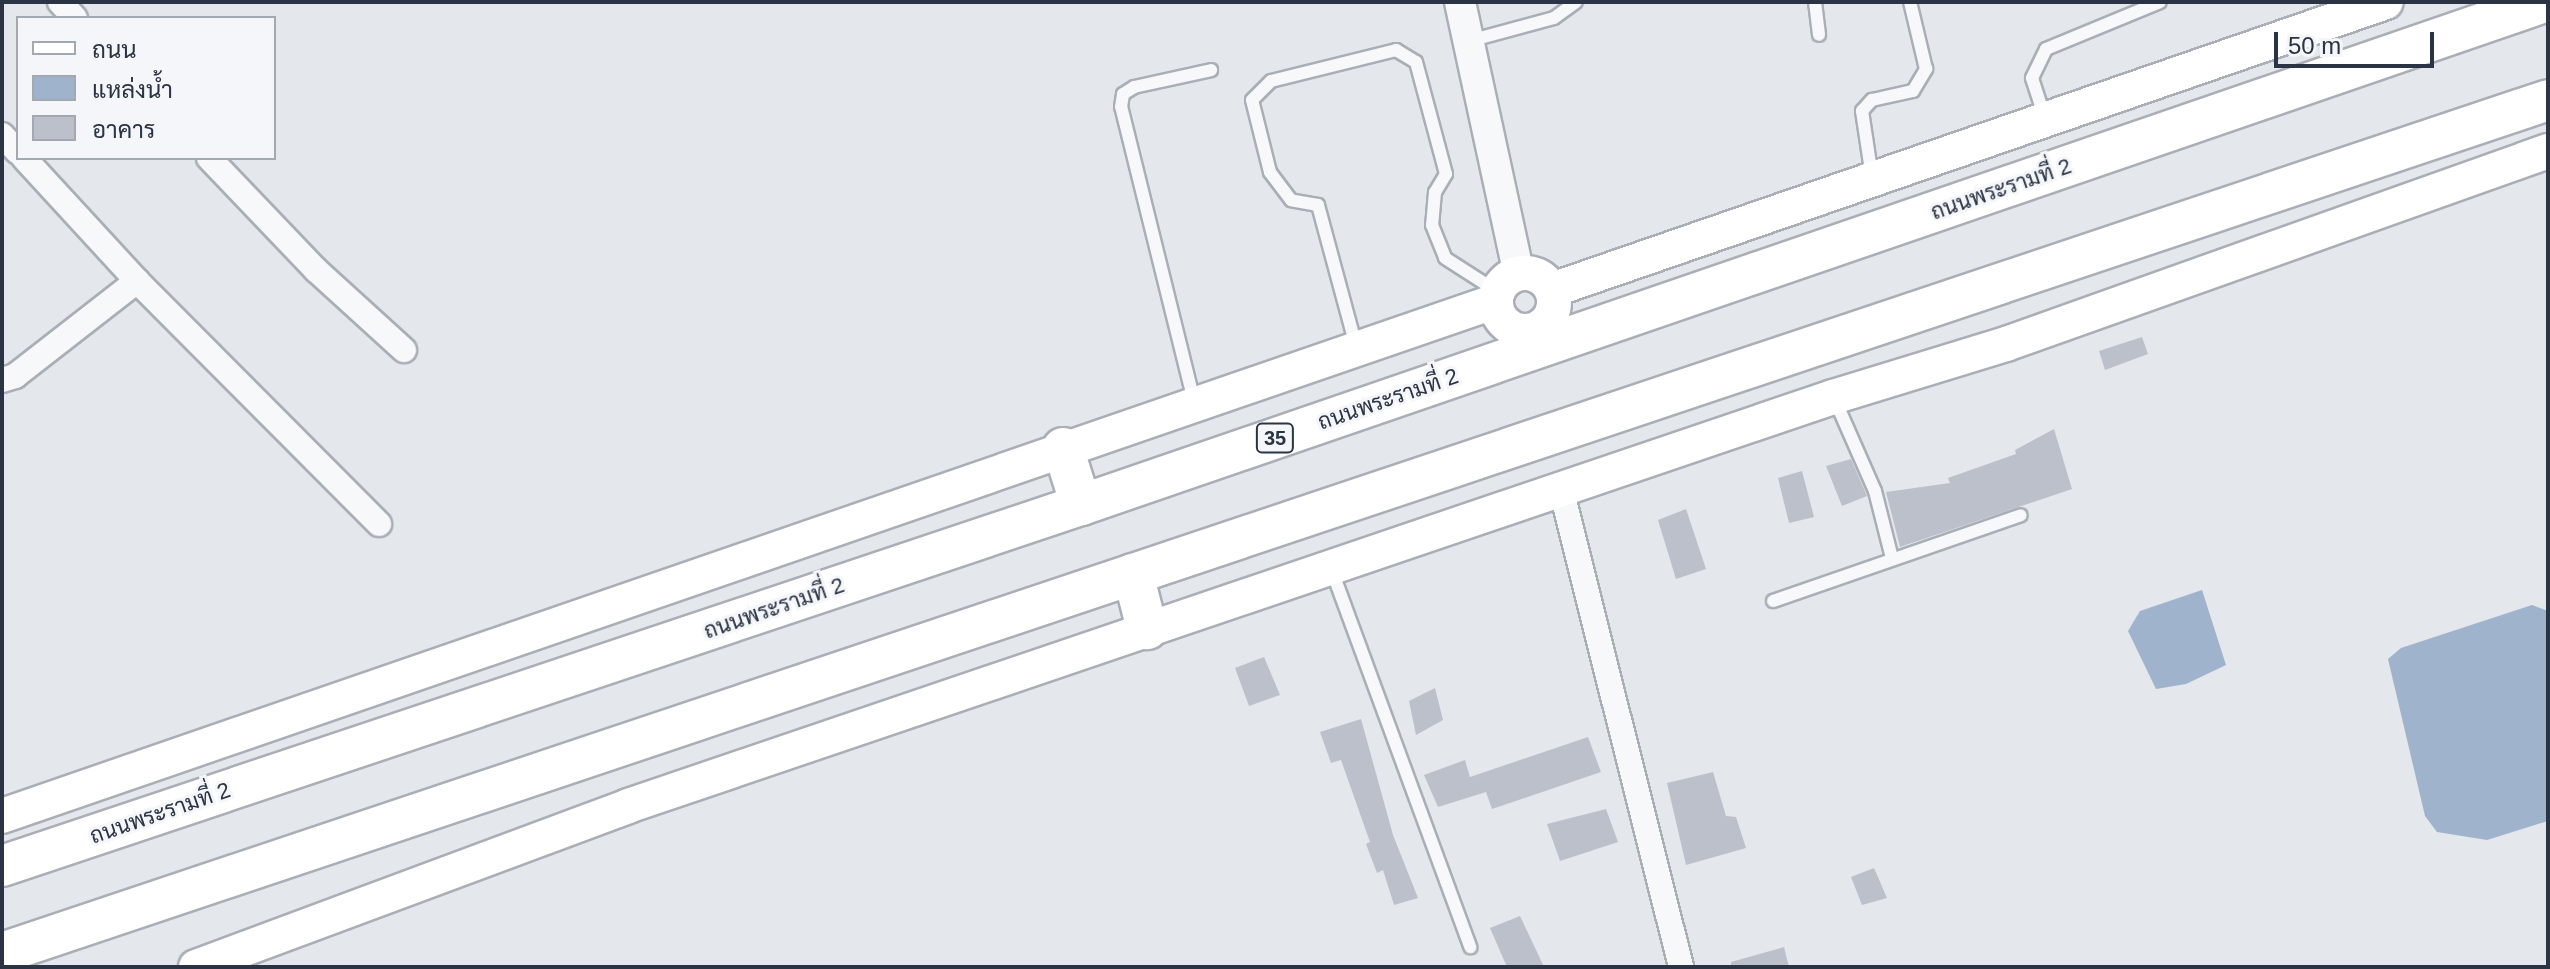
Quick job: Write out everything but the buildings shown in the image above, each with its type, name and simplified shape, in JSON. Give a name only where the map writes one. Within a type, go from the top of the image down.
[{"type":"highway","name":"ถนนพระรามที่ 2","points":[[2,866],[1081,505],[1547,320],[2544,2]]},
{"type":"highway","points":[[2,953],[2548,100]]},
{"type":"highway","points":[[1063,448],[1081,505]]},
{"type":"highway","points":[[1133,574],[1147,629]]},
{"type":"main road","name":"ถนนพระรามที่ 2","points":[[1547,320],[1872,177],[2046,122],[2386,2]]},
{"type":"main road","points":[[196,967],[628,806],[1833,397],[2006,344],[2548,151]]},
{"type":"main road","points":[[2,816],[1356,346],[1538,276],[1547,320]]},
{"type":"main road","name":"35","points":[[1505,289],[1509,326],[1527,331],[1547,320]]},
{"type":"street","points":[[1460,2],[1469,41],[1505,289]]},
{"type":"street","points":[[2,135],[16,150]]},
{"type":"street","points":[[26,160],[137,281],[379,524]]},
{"type":"street","points":[[211,160],[316,270],[404,350]]},
{"type":"street","points":[[2,380],[15,376],[137,281]]},
{"type":"street","points":[[1561,489],[1681,967]]},
{"type":"lane","points":[[1469,41],[1554,18],[1576,2]]},
{"type":"lane","points":[[1815,2],[1819,35]]},
{"type":"lane","points":[[1872,177],[1862,111],[1872,100],[1913,91],[1926,69],[1910,2]]},
{"type":"lane","points":[[2046,122],[2032,78],[2046,49],[2160,2]]},
{"type":"lane","points":[[1356,346],[1318,205],[1291,200],[1270,172],[1252,100],[1271,81],[1396,50],[1416,62],[1446,174],[1435,192],[1432,225],[1445,258],[1505,289]]},
{"type":"lane","points":[[1195,402],[1121,107],[1123,94],[1134,87],[1211,70]]},
{"type":"lane","points":[[1833,397],[1875,491],[1892,558]]},
{"type":"lane","points":[[1773,601],[2021,515]]},
{"type":"lane","points":[[1331,567],[1470,947]]},
{"type":"water","points":[[2202,590],[2226,665],[2186,684],[2156,689],[2128,631],[2140,611]]},
{"type":"water","points":[[2532,605],[2548,611],[2548,821],[2487,840],[2437,832],[2425,816],[2388,659],[2401,648]]}]
